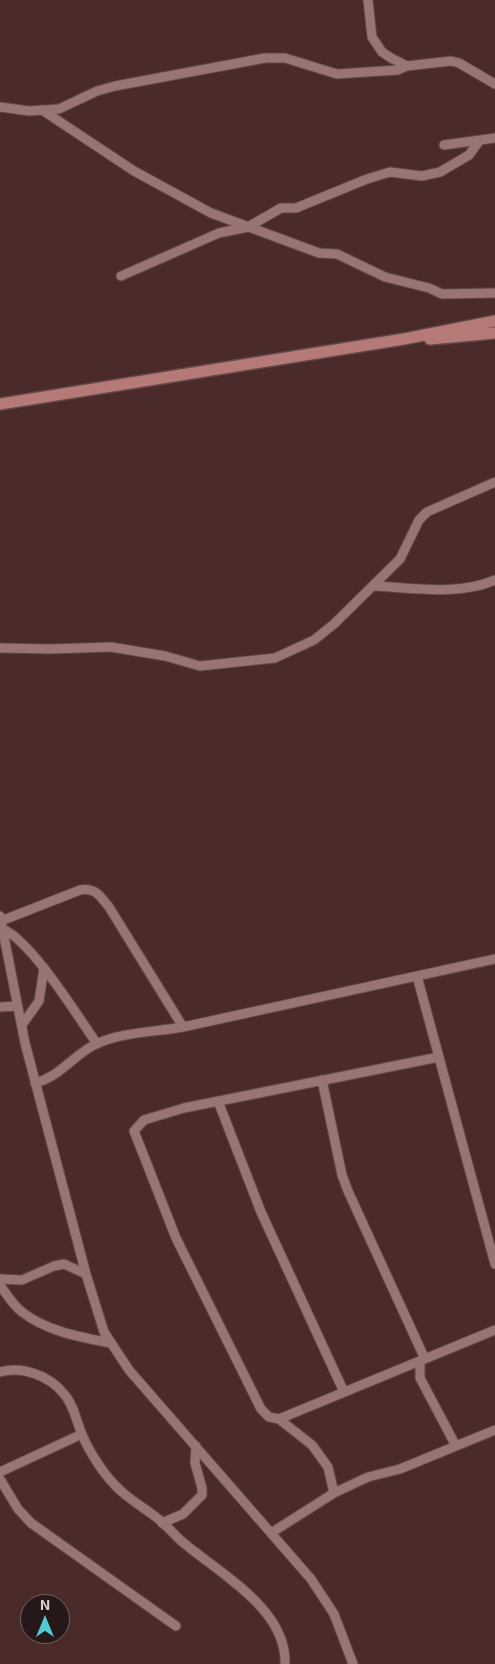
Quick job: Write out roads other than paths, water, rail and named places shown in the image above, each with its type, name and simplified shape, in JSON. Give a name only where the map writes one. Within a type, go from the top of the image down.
[{"type":"main road","points":[[0,404],[404,339],[495,321]]},
{"type":"main road","points":[[404,339],[456,338],[495,333]]},
{"type":"street","points":[[367,2],[371,31],[376,44],[391,58],[407,66]]},
{"type":"street","points":[[0,107],[42,110],[68,106],[90,94],[115,86],[265,58],[285,58],[337,74],[398,70],[407,66],[451,61],[459,63],[492,81]]},
{"type":"street","points":[[42,110],[134,171],[211,213],[320,253],[345,258],[391,279],[429,288],[442,294],[495,293]]},
{"type":"street","points":[[444,145],[495,138]]},
{"type":"street","points":[[121,276],[219,233],[248,227],[281,208],[296,208],[390,172],[422,176],[440,172],[469,156],[480,140]]},
{"type":"street","points":[[0,648],[111,647],[165,656],[200,666],[275,658],[314,640],[374,586],[400,559],[419,520],[427,512],[495,482]]},
{"type":"street","points":[[374,586],[450,589],[478,588],[495,580]]},
{"type":"street","points":[[1,922],[80,890],[87,889],[96,892],[109,907],[183,1027]]},
{"type":"street","points":[[1,922],[3,940],[35,1083],[86,1274],[110,1343],[129,1370],[325,1598],[343,1632],[353,1664]]},
{"type":"street","points":[[1,922],[44,968],[97,1044]]},
{"type":"street","points":[[35,1083],[53,1076],[72,1059],[97,1044],[115,1037],[183,1027],[495,959]]},
{"type":"street","points":[[22,1025],[39,1001],[44,968]]},
{"type":"street","points":[[417,976],[495,1264]]},
{"type":"street","points":[[0,1007],[18,1006]]},
{"type":"street","points":[[334,1492],[328,1466],[312,1445],[279,1419],[269,1417],[261,1409],[176,1238],[134,1131],[144,1120],[218,1101],[439,1057]]},
{"type":"street","points":[[322,1080],[342,1175],[423,1360],[420,1378],[456,1446]]},
{"type":"street","points":[[218,1101],[261,1212],[344,1392]]},
{"type":"street","points":[[0,1280],[22,1280],[59,1264],[70,1266],[86,1274]]},
{"type":"street","points":[[0,1285],[19,1310],[39,1322],[74,1335],[110,1343]]},
{"type":"street","points":[[279,1419],[495,1330]]},
{"type":"street","points":[[0,1372],[13,1369],[30,1371],[60,1389],[69,1401],[82,1434],[113,1484],[162,1522],[184,1544],[236,1582],[268,1617],[283,1641],[285,1664]]},
{"type":"street","points":[[271,1533],[334,1492],[368,1477],[400,1468],[495,1430]]},
{"type":"street","points":[[0,1472],[82,1434]]},
{"type":"street","points":[[162,1522],[183,1514],[202,1495],[195,1463],[196,1446]]},
{"type":"street","points":[[0,1479],[18,1509],[30,1522],[176,1626]]}]
